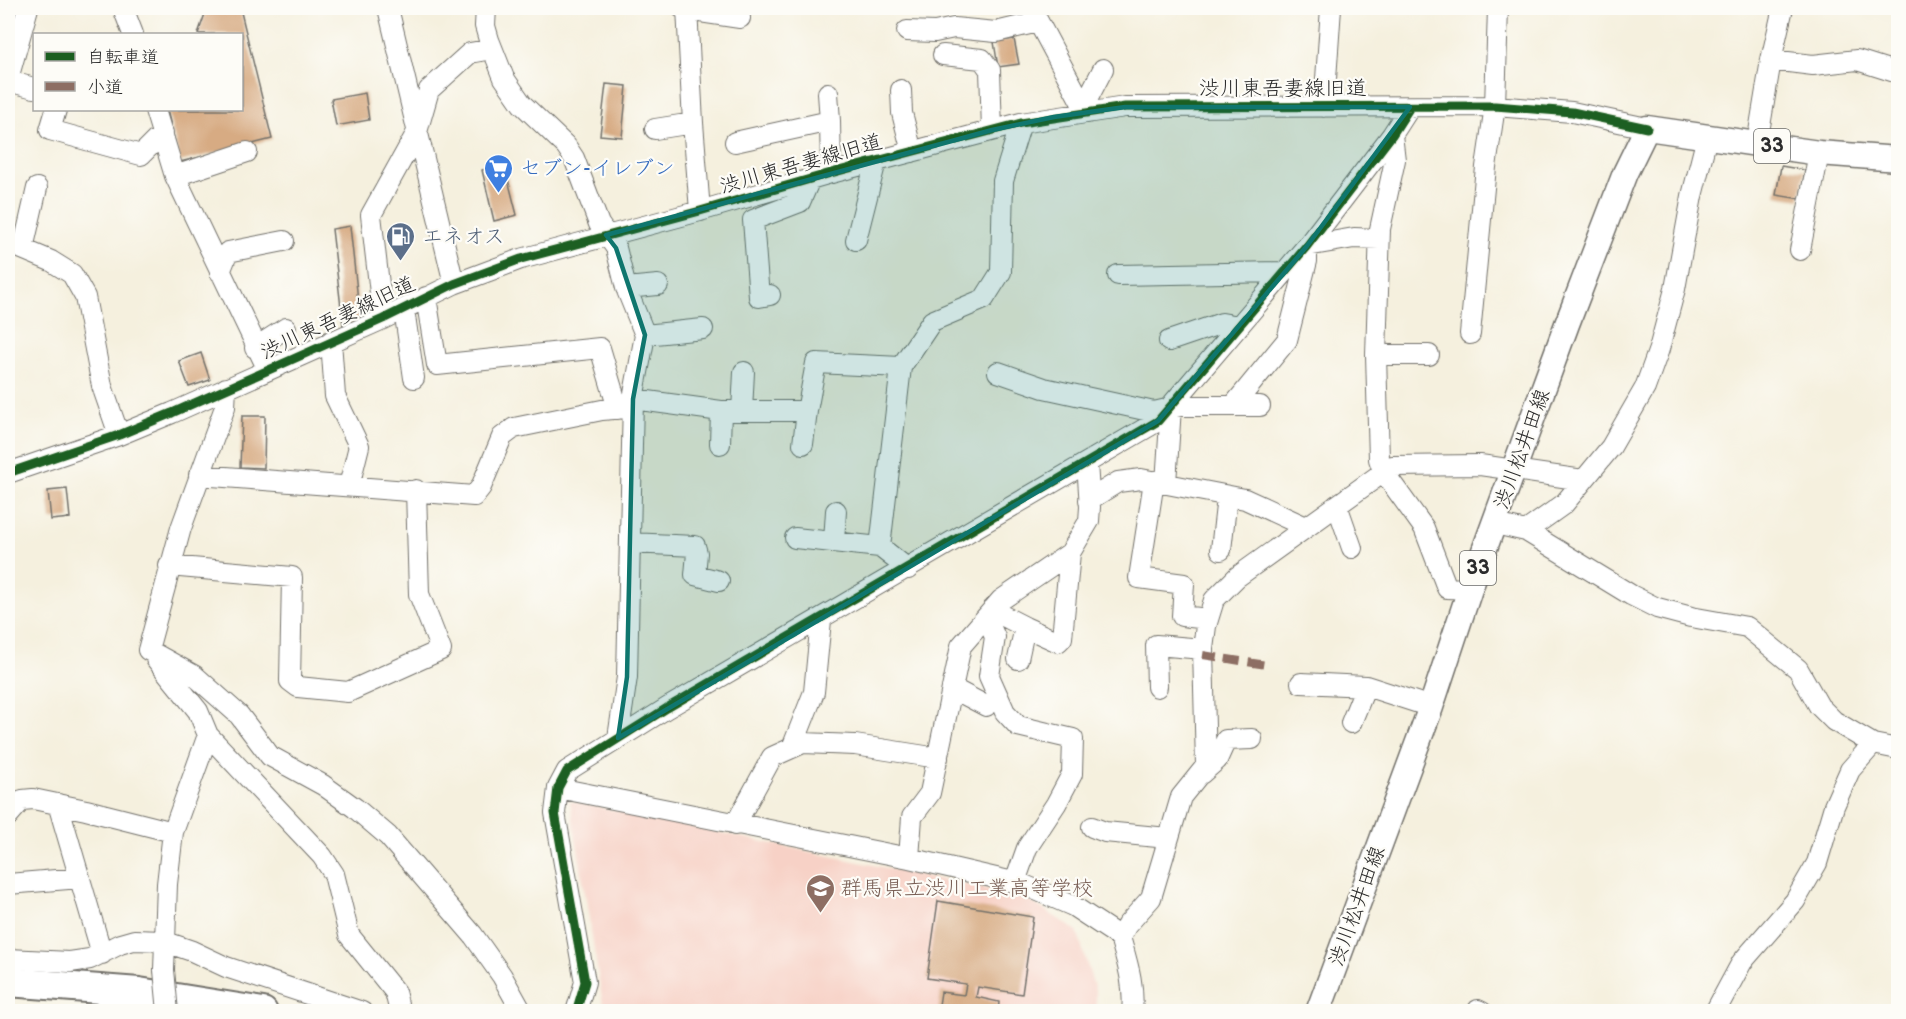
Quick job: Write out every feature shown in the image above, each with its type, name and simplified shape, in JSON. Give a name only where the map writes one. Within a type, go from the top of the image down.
[{"type":"highway","points":[[8,982],[139,993],[263,1011]]},
{"type":"highway","points":[[8,1000],[137,1011]]},
{"type":"main road","name":"33","points":[[1647,128],[1819,153],[1899,159]]},
{"type":"main road","name":"渋川松井田線","points":[[1318,1011],[1431,707],[1470,590],[1514,470],[1625,173],[1647,128]]},
{"type":"street","points":[[28,8],[8,80],[33,88]]},
{"type":"street","points":[[123,8],[133,33]]},
{"type":"street","points":[[387,8],[454,284]]},
{"type":"street","points":[[486,8],[486,26],[492,49],[504,78],[514,93],[566,146],[574,158],[599,224],[616,248],[627,288],[645,335],[626,404],[630,543],[627,677],[618,738]]},
{"type":"street","points":[[700,211],[685,8],[740,18],[739,8]]},
{"type":"street","points":[[1324,107],[1331,8]]},
{"type":"street","points":[[1470,334],[1486,167],[1495,106],[1498,8]]},
{"type":"street","points":[[1757,144],[1771,60],[1784,8]]},
{"type":"street","points":[[907,31],[935,32],[954,28],[996,32],[1035,15],[1087,113]]},
{"type":"street","points":[[383,319],[371,214],[417,132],[429,90],[470,53],[492,49]]},
{"type":"street","points":[[944,55],[982,59],[990,70],[992,130]]},
{"type":"street","points":[[1771,60],[1813,66],[1857,60],[1899,73]]},
{"type":"street","points":[[1087,113],[1087,100],[1103,69]]},
{"type":"street","points":[[901,90],[902,114],[912,152]]},
{"type":"street","points":[[828,93],[831,173]]},
{"type":"street","name":"渋川東吾妻線旧道","points":[[8,473],[119,435],[383,319],[454,284],[521,259],[1021,123],[1136,106],[1495,106],[1572,112],[1647,128]]},
{"type":"street","points":[[576,1011],[585,982],[555,813],[558,788],[567,771],[618,738],[1158,421],[1307,246],[1392,135],[1410,107]]},
{"type":"street","points":[[56,111],[50,130],[141,155],[162,133]]},
{"type":"street","points":[[155,111],[175,176],[255,348],[268,370]]},
{"type":"street","points":[[735,142],[830,121]]},
{"type":"street","points":[[655,129],[693,123]]},
{"type":"street","points":[[880,547],[901,367],[932,321],[984,298],[1001,272],[1003,181],[1021,123]]},
{"type":"street","points":[[1392,135],[1395,160],[1379,239],[1376,355],[1379,459],[1383,471],[1424,528],[1447,588],[1470,590]]},
{"type":"street","points":[[1526,531],[1564,504],[1611,447],[1645,387],[1675,289],[1692,196],[1707,137]]},
{"type":"street","points":[[175,176],[247,152]]},
{"type":"street","points":[[1800,250],[1819,153]]},
{"type":"street","points":[[856,240],[876,161]]},
{"type":"street","points":[[770,295],[759,297],[753,220],[800,202],[810,179]]},
{"type":"street","points":[[37,188],[15,246],[51,261],[72,274],[85,297],[102,386],[119,435]]},
{"type":"street","points":[[1307,246],[1354,238],[1379,239]]},
{"type":"street","points":[[220,272],[228,252],[284,241]]},
{"type":"street","points":[[1233,406],[1287,340],[1307,261],[1307,246]]},
{"type":"street","points":[[1118,275],[1285,272]]},
{"type":"street","points":[[627,288],[658,285]]},
{"type":"street","points":[[426,297],[437,365],[600,348],[626,404]]},
{"type":"street","points":[[404,309],[414,378]]},
{"type":"street","points":[[1169,340],[1222,323],[1239,327]]},
{"type":"street","points":[[255,348],[286,328]]},
{"type":"street","points":[[645,335],[703,329]]},
{"type":"street","points":[[332,341],[335,396],[359,446],[349,486]]},
{"type":"street","points":[[1376,355],[1430,355]]},
{"type":"street","points":[[803,444],[816,363],[901,367]]},
{"type":"street","points":[[742,411],[744,372]]},
{"type":"street","points":[[998,372],[1044,388],[1154,412],[1171,407],[1260,406]]},
{"type":"street","points":[[148,650],[181,528],[225,407],[226,388]]},
{"type":"street","points":[[200,475],[474,495],[481,487],[502,437],[514,428],[626,404],[721,411],[807,411]]},
{"type":"street","points":[[1171,407],[1160,482],[1139,578],[1184,584],[1182,616],[1208,619]]},
{"type":"street","points":[[720,444],[721,411]]},
{"type":"street","points":[[909,858],[912,817],[930,793],[961,646],[1001,600],[1070,553],[1089,521],[1087,463]]},
{"type":"street","points":[[1132,1011],[1131,979],[1120,937],[1126,925],[1151,898],[1182,797],[1206,766],[1203,649],[1214,600],[1237,577],[1392,466],[1480,465],[1583,480]]},
{"type":"street","points":[[1089,500],[1118,482],[1141,479],[1245,499],[1306,527]]},
{"type":"street","points":[[170,566],[292,577],[290,681],[298,687],[348,692],[441,650],[419,594],[416,490]]},
{"type":"street","points":[[1221,550],[1227,497]]},
{"type":"street","points":[[1336,505],[1352,548]]},
{"type":"street","points":[[834,541],[836,511]]},
{"type":"street","points":[[1495,525],[1526,531],[1630,595],[1657,608],[1691,617],[1748,627],[1798,669],[1819,706],[1834,721],[1873,744],[1899,748]]},
{"type":"street","points":[[795,538],[880,547],[908,569]]},
{"type":"street","points":[[630,543],[695,546],[697,553],[694,575],[719,581]]},
{"type":"street","points":[[989,613],[1058,642],[1062,638],[1070,553]]},
{"type":"street","points":[[989,613],[995,637],[989,676],[1005,712],[1018,726],[1073,739],[1072,774],[1056,804],[1027,848],[1015,882]]},
{"type":"street","points":[[792,748],[814,692],[821,620]]},
{"type":"street","points":[[1018,659],[1025,627]]},
{"type":"street","points":[[1157,687],[1156,645],[1203,649]]},
{"type":"street","points":[[148,650],[198,711],[208,735],[306,836],[322,856],[334,874],[349,935],[395,992],[400,1011]]},
{"type":"street","points":[[148,650],[195,676],[239,715],[270,756],[323,785],[388,836],[473,935],[502,976],[522,1011]]},
{"type":"street","points":[[1301,683],[1366,686],[1431,707]]},
{"type":"street","points":[[1351,723],[1366,686]]},
{"type":"street","points":[[952,688],[986,706]]},
{"type":"street","points":[[168,1011],[164,941],[173,832],[208,735]]},
{"type":"street","points":[[1195,780],[1217,760],[1226,740],[1252,739]]},
{"type":"street","points":[[735,825],[772,757],[803,743],[855,745],[938,758]]},
{"type":"street","points":[[1715,1011],[1742,962],[1795,901],[1817,863],[1834,806],[1850,770],[1873,744]]},
{"type":"street","points":[[558,788],[909,858],[1015,882],[1042,891],[1073,906],[1120,937]]},
{"type":"street","points":[[8,816],[22,800],[33,799],[173,832]]},
{"type":"street","points":[[57,804],[102,954]]},
{"type":"street","points":[[1092,827],[1106,832],[1168,838]]},
{"type":"street","points":[[8,884],[80,878]]},
{"type":"street","points":[[8,959],[70,962],[90,959],[120,944],[134,940],[164,941],[237,971],[362,1011]]},
{"type":"highlighted area","points":[[1125,107],[1410,107],[1307,246],[1158,421],[618,738],[627,677],[633,399],[645,335],[616,248],[606,235],[992,130],[1054,117]]},
{"type":"shaded area","name":"群馬県立渋川工業高等学校","points":[[570,801],[1024,897],[1077,931],[1096,993],[1096,1011],[604,1011]]},
{"type":"building","points":[[207,8],[240,8],[272,139],[180,162],[167,111],[243,111],[243,33],[198,33]]},
{"type":"building","points":[[1014,39],[1019,64],[998,67],[994,42]]},
{"type":"building","points":[[606,84],[627,86],[622,137],[600,135]]},
{"type":"building","points":[[365,93],[369,120],[336,126],[331,99]]},
{"type":"building","name":"セブン-イレブン","points":[[504,164],[517,215],[494,221],[482,170]]},
{"type":"building","points":[[1781,166],[1805,170],[1800,199],[1776,195]]},
{"type":"building","points":[[350,226],[360,319],[343,325],[332,229]]},
{"type":"building","points":[[201,353],[210,380],[189,387],[179,361]]},
{"type":"building","points":[[242,416],[265,416],[264,468],[240,467]]},
{"type":"building","points":[[67,489],[70,518],[51,520],[48,491]]},
{"type":"building","points":[[938,901],[1033,917],[1022,994],[978,987],[976,997],[999,1002],[998,1012],[938,1012],[941,992],[964,995],[966,984],[927,978]]},
{"type":"marked path","points":[[1203,655],[1266,665]]},
{"type":"cycle path","points":[[8,473],[119,435],[172,413],[383,319],[454,284],[521,259],[1021,123],[1125,107],[1495,106],[1572,112],[1647,128]]},
{"type":"cycle path","points":[[576,1012],[585,982],[555,813],[558,788],[567,771],[667,708],[1158,421],[1307,246],[1392,135],[1410,107]]},
{"type":"place","name":"セブン-イレブン","points":[[499,194]]},
{"type":"place","name":"エネオス","points":[[401,262]]},
{"type":"place","name":"群馬県立渋川工業高等学校","points":[[820,914]]}]
